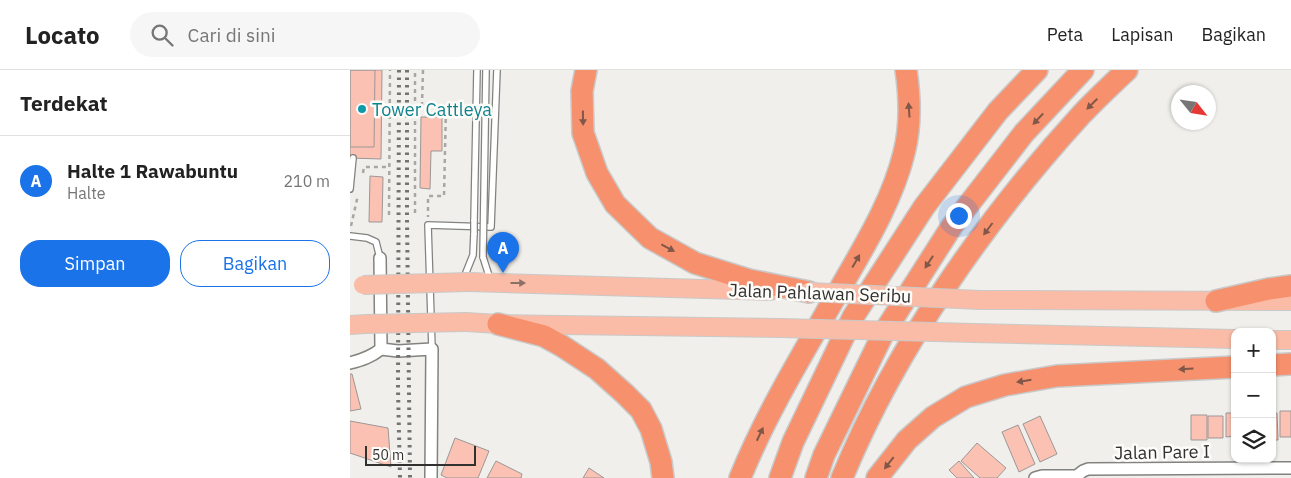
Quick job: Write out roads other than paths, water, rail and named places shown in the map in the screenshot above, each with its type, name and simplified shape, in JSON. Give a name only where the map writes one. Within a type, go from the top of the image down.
[{"type":"highway","points":[[586,70],[582,91],[583,133],[597,173],[615,204],[650,238],[696,263],[749,280],[809,292]]},
{"type":"highway","points":[[740,478],[772,408],[872,232],[895,184],[905,152],[910,118],[906,70]]},
{"type":"highway","points":[[780,478],[793,442],[853,317],[924,207],[998,111],[1037,70]]},
{"type":"highway","points":[[816,478],[824,455],[883,334],[952,226],[1024,133],[1083,70]]},
{"type":"highway","points":[[842,478],[877,403],[928,314],[974,247],[1026,178],[1082,115],[1126,70]]},
{"type":"highway","points":[[1216,301],[1291,286]]},
{"type":"highway","points":[[498,324],[544,336],[597,369],[625,394],[641,410],[651,429],[661,462],[662,478]]},
{"type":"highway","points":[[1276,365],[1291,364]]},
{"type":"highway","points":[[878,478],[907,440],[933,417],[966,397],[1004,384],[1058,376],[1231,367]]},
{"type":"main road","name":"Jalan Pahlawan Seribu","points":[[356,284],[466,282],[489,278],[525,283],[809,292],[980,300],[1291,302]]},
{"type":"main road","name":"Jalan Pahlawan Seribu","points":[[358,324],[466,322],[1231,339]]},
{"type":"main road","points":[[1276,340],[1291,340]]},
{"type":"street","points":[[380,258],[381,349]]},
{"type":"street","points":[[350,363],[373,356],[381,349],[398,351],[432,350],[431,478]]},
{"type":"street","name":"Jalan Pare I","points":[[1036,478],[1042,476],[1075,477],[1088,469],[1106,474],[1291,468]]},
{"type":"lane","points":[[466,282],[474,255],[477,70]]},
{"type":"lane","points":[[486,70],[483,257],[489,278]]},
{"type":"lane","points":[[432,350],[428,225],[491,227],[497,70]]},
{"type":"lane","points":[[350,189],[353,158]]},
{"type":"lane","points":[[350,236],[367,238],[376,242],[380,258]]},
{"type":"railway","points":[[399,70],[398,389],[400,478]]},
{"type":"railway","points":[[407,70],[410,478]]},
{"type":"place","name":"Tower Cattleya","points":[[362,109]]},
{"type":"place","name":"Halte 1 Rawabuntu","points":[[503,273]]}]
